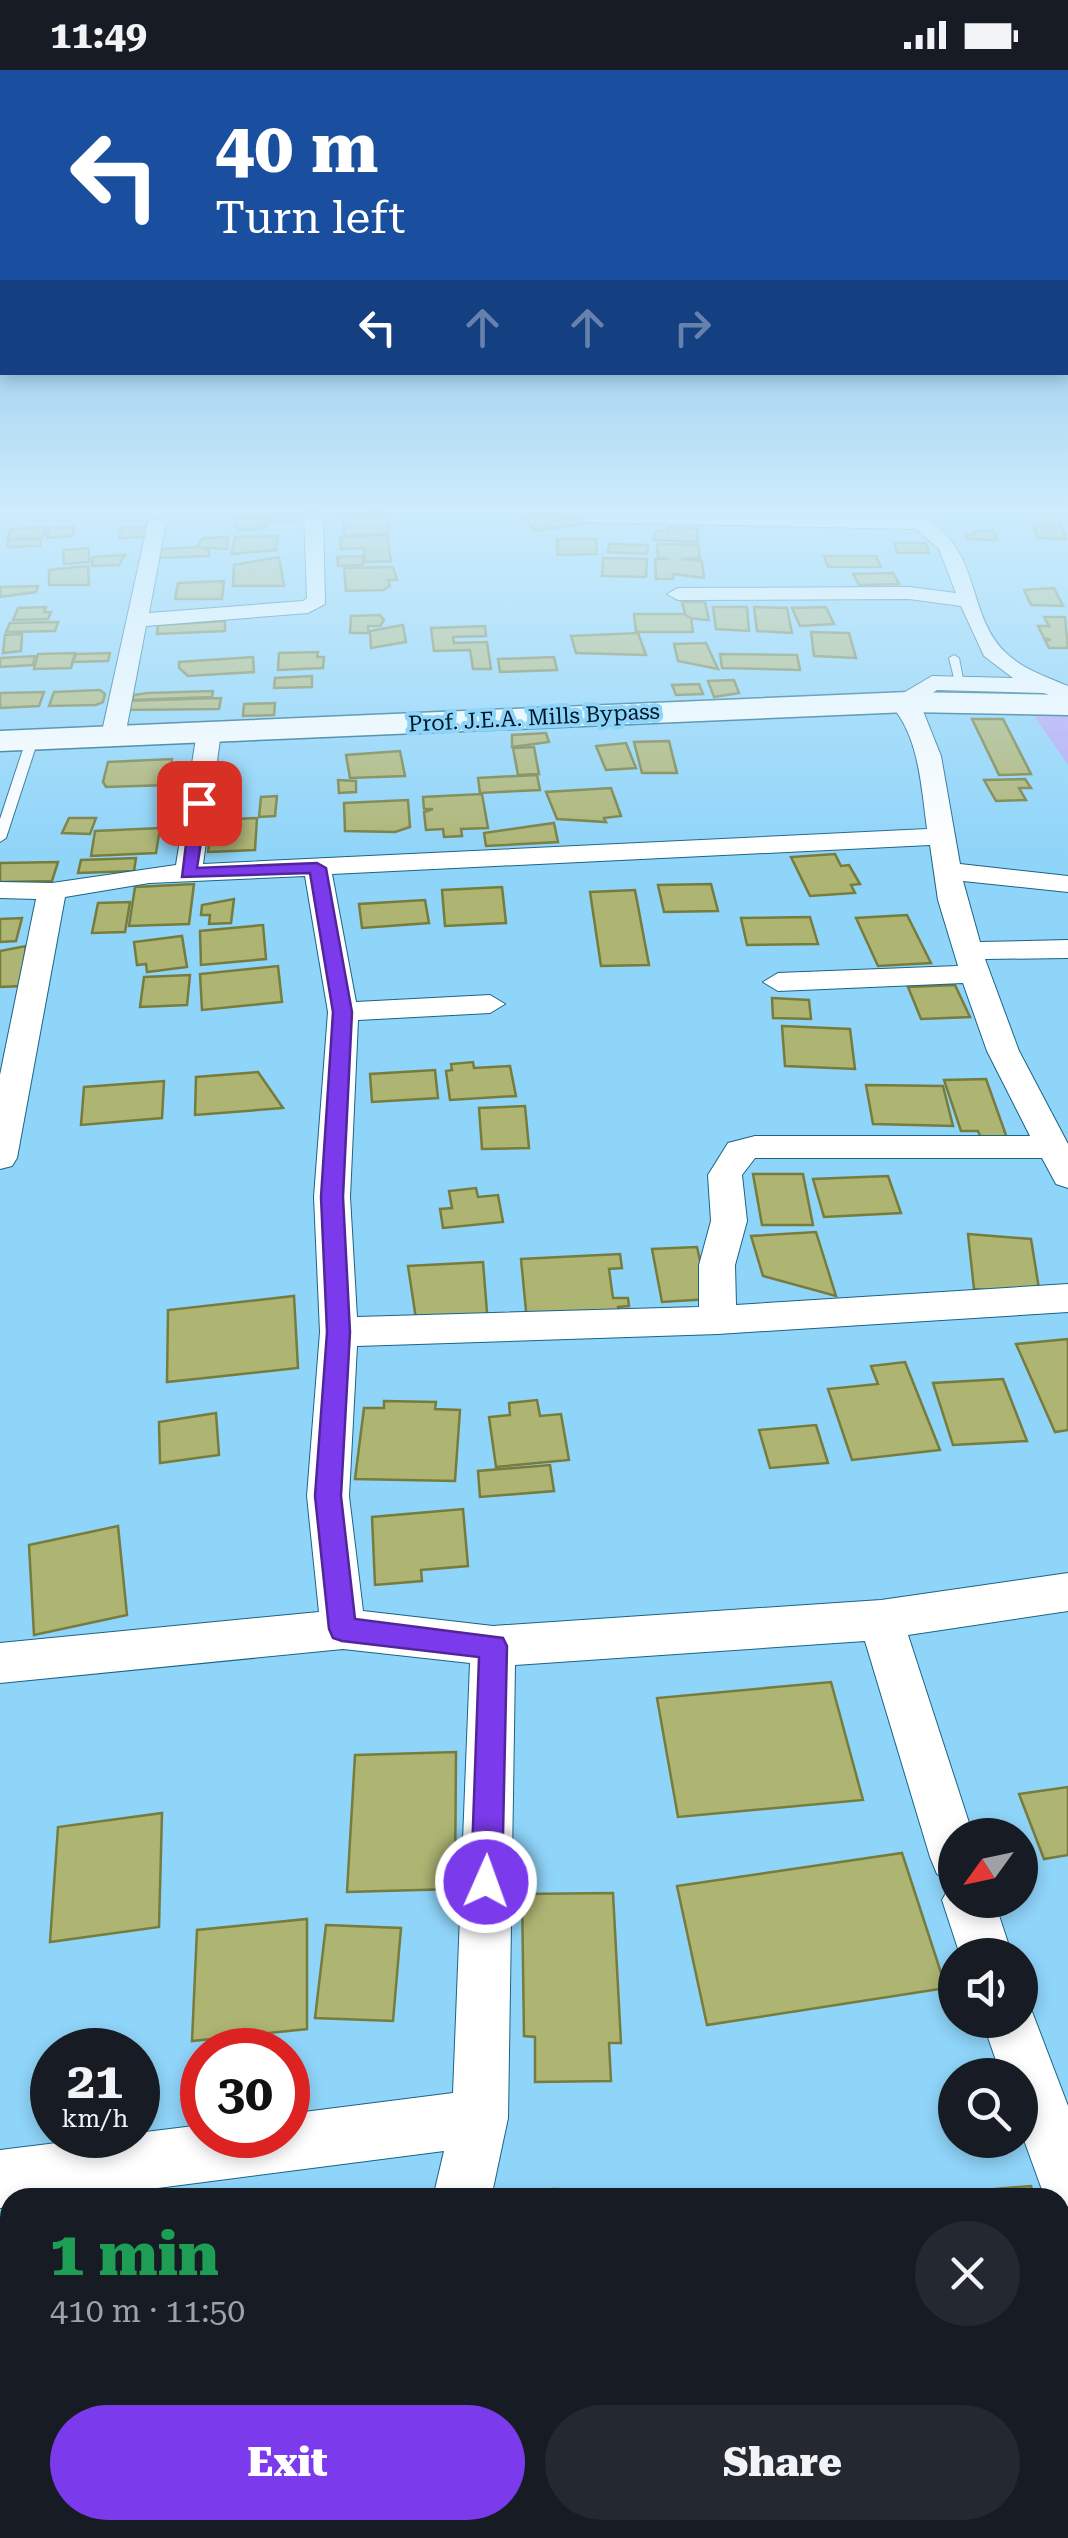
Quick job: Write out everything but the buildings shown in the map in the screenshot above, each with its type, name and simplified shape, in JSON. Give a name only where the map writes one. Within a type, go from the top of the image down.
[{"type":"street","points":[[113,736],[134,627]]},
{"type":"street","points":[[981,627],[991,650],[1062,695]]},
{"type":"street","points":[[718,1320],[717,1266],[730,1221],[725,1174],[740,1151],[755,1147],[1057,1141],[1003,1050],[971,963],[948,872],[929,756],[904,702],[932,683],[960,682],[1062,695]]},
{"type":"street","name":"Prof. J.E.A. Mills Bypass","points":[[16,740],[1062,695]]},
{"type":"street","points":[[188,874],[210,732]]},
{"type":"street","points":[[0,890],[52,890],[188,874],[942,836]]},
{"type":"street","points":[[317,868],[343,1012],[332,1197],[339,1332],[328,1496],[342,1629]]},
{"type":"street","points":[[948,872],[990,872],[1020,882],[1068,884]]},
{"type":"street","points":[[0,1158],[52,890]]},
{"type":"street","points":[[778,982],[971,963],[1068,948]]},
{"type":"street","points":[[343,1012],[490,1004]]},
{"type":"street","points":[[339,1332],[718,1320],[1068,1298]]},
{"type":"street","points":[[0,1662],[342,1629],[494,1646],[881,1620],[1068,1592]]},
{"type":"street","points":[[881,1620],[943,1818]]},
{"type":"street","points":[[464,2188],[480,2118],[494,1646]]},
{"type":"street","points":[[1015,2038],[1068,2184]]},
{"type":"street","points":[[0,2179],[480,2118]]},
{"type":"lane","points":[[954,658],[960,682]]},
{"type":"lane","points":[[0,838],[16,740]]},
{"type":"shaded area","points":[[1032,713],[1068,714],[1068,765]]},
{"type":"route","points":[[199,803],[188,874],[317,868],[343,1012],[332,1197],[339,1332],[328,1496],[342,1629],[494,1646],[486,1882]]}]
